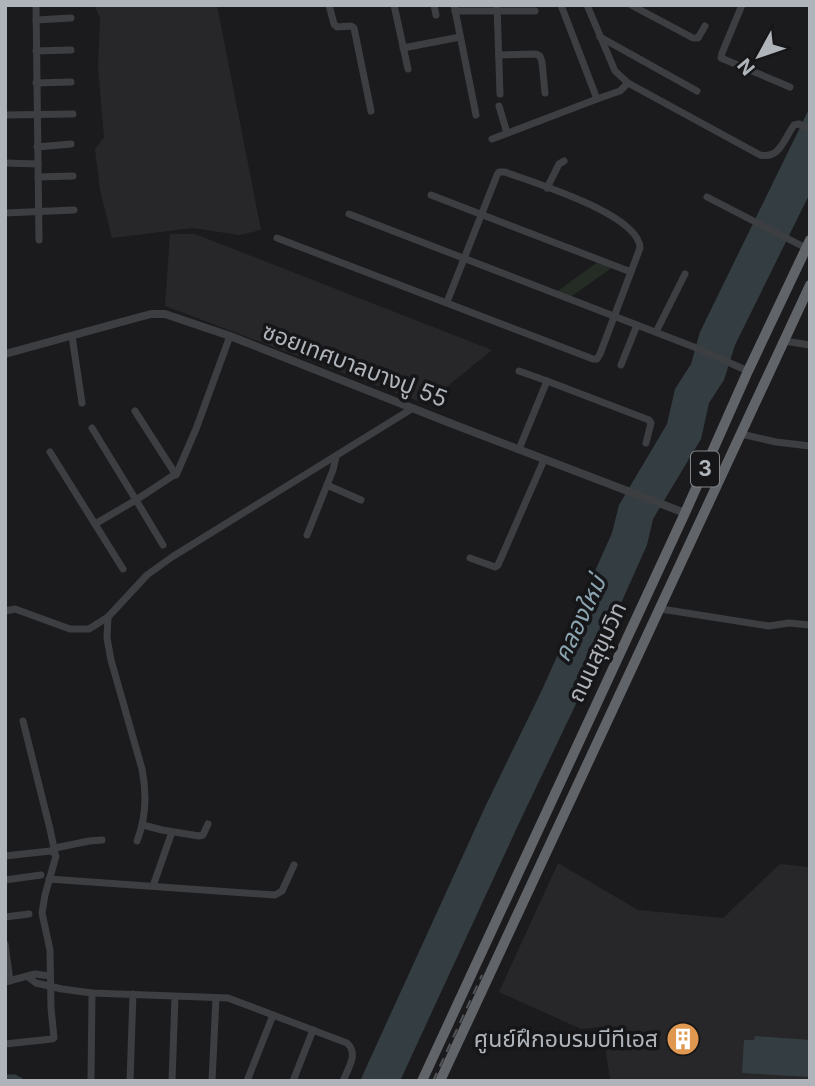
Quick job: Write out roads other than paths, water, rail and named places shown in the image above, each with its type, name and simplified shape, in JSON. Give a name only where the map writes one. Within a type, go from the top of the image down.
[{"type":"highway","name":"ถนนสุขุมวิท","points":[[422,1081],[808,244]]},
{"type":"highway","name":"ถนนสุขุมวิท","points":[[440,1081],[810,285]]},
{"type":"highway","points":[[599,698],[615,706]]},
{"type":"street","points":[[36,5],[39,240]]},
{"type":"street","points":[[329,5],[337,27],[354,28],[371,111]]},
{"type":"street","points":[[394,5],[408,69]]},
{"type":"street","points":[[434,5],[436,15]]},
{"type":"street","points":[[561,5],[597,99]]},
{"type":"street","points":[[587,5],[615,71],[628,83],[760,155],[775,154],[794,125],[799,124],[810,130]]},
{"type":"street","points":[[631,5],[695,39],[700,36],[705,26]]},
{"type":"street","points":[[742,5],[721,58],[790,88]]},
{"type":"street","points":[[476,115],[455,8],[535,11]]},
{"type":"street","points":[[497,8],[500,94]]},
{"type":"street","points":[[36,20],[71,18]]},
{"type":"street","points":[[403,48],[460,37]]},
{"type":"street","points":[[600,37],[697,91]]},
{"type":"street","points":[[36,51],[71,50]]},
{"type":"street","points":[[499,55],[540,56],[545,93]]},
{"type":"street","points":[[36,83],[71,82]]},
{"type":"street","points":[[492,139],[620,91],[628,83]]},
{"type":"street","points":[[499,106],[507,133]]},
{"type":"street","points":[[5,115],[73,114]]},
{"type":"street","points":[[37,147],[71,144]]},
{"type":"street","points":[[547,188],[559,164],[564,161]]},
{"type":"street","points":[[5,163],[38,164]]},
{"type":"street","points":[[277,237],[593,359],[597,359],[600,354],[615,316],[640,248],[639,239],[601,209],[499,172],[447,302]]},
{"type":"street","points":[[38,177],[73,176]]},
{"type":"street","points":[[431,195],[631,272]]},
{"type":"street","points":[[707,197],[790,239],[808,244]]},
{"type":"street","points":[[5,213],[74,210]]},
{"type":"street","points":[[349,214],[656,332],[748,371]]},
{"type":"street","points":[[656,332],[685,274]]},
{"type":"street","name":"ซอยเทศบาลบางปู 55","points":[[5,354],[136,318],[159,313],[172,316],[230,336],[685,513]]},
{"type":"street","points":[[621,365],[637,325]]},
{"type":"street","points":[[72,336],[82,403]]},
{"type":"street","points":[[95,524],[176,475],[230,336]]},
{"type":"street","points":[[784,341],[810,345]]},
{"type":"street","points":[[519,371],[649,420],[651,423],[646,443]]},
{"type":"street","points":[[519,449],[547,381]]},
{"type":"street","points":[[5,611],[15,609],[70,629],[82,630],[98,625],[158,566],[413,408]]},
{"type":"street","points":[[135,411],[176,475]]},
{"type":"street","points":[[92,428],[163,545]]},
{"type":"street","points":[[741,434],[810,446]]},
{"type":"street","points":[[50,452],[123,569]]},
{"type":"street","points":[[307,535],[336,457]]},
{"type":"street","points":[[470,558],[495,567],[498,565],[544,460]]},
{"type":"street","points":[[327,485],[361,500]]},
{"type":"street","points":[[660,609],[769,626],[789,623],[810,625]]},
{"type":"street","points":[[108,617],[107,638],[111,660],[145,783],[143,825],[136,841]]},
{"type":"street","points":[[5,1044],[53,1039],[54,1029],[51,1008],[55,987],[50,976],[50,950],[42,913],[56,859],[23,721]]},
{"type":"street","points":[[143,825],[201,836],[208,824]]},
{"type":"street","points":[[153,886],[172,832]]},
{"type":"street","points":[[5,856],[55,851],[102,840]]},
{"type":"street","points":[[5,880],[50,878],[275,895],[282,891],[294,865]]},
{"type":"street","points":[[5,917],[30,914]]},
{"type":"street","points":[[5,944],[8,981],[35,974],[50,976]]},
{"type":"street","points":[[28,977],[36,983],[92,993],[235,999],[351,1046],[353,1055],[343,1081]]},
{"type":"street","points":[[90,1081],[92,993]]},
{"type":"street","points":[[130,1081],[133,994]]},
{"type":"street","points":[[172,1081],[175,997]]},
{"type":"street","points":[[212,1081],[216,998]]},
{"type":"street","points":[[247,1081],[273,1015]]},
{"type":"street","points":[[293,1081],[313,1030]]},
{"type":"water","name":"คลองใหม่","points":[[810,107],[810,193],[735,345],[724,380],[709,403],[701,439],[653,519],[647,545],[575,706],[400,1081],[360,1081],[486,805],[542,690],[612,533],[619,505],[667,424],[675,389],[691,364],[700,332]]},
{"type":"water","points":[[755,1036],[810,1040],[810,1077],[742,1073],[744,1040],[754,1040]]},
{"type":"waterway","points":[[5,1078],[20,1081]]},
{"type":"railway","points":[[433,1081],[482,975]]},
{"type":"place","name":"ศูนย์ฝึกอบรมบีทีเอส","points":[[683,1039]]}]
